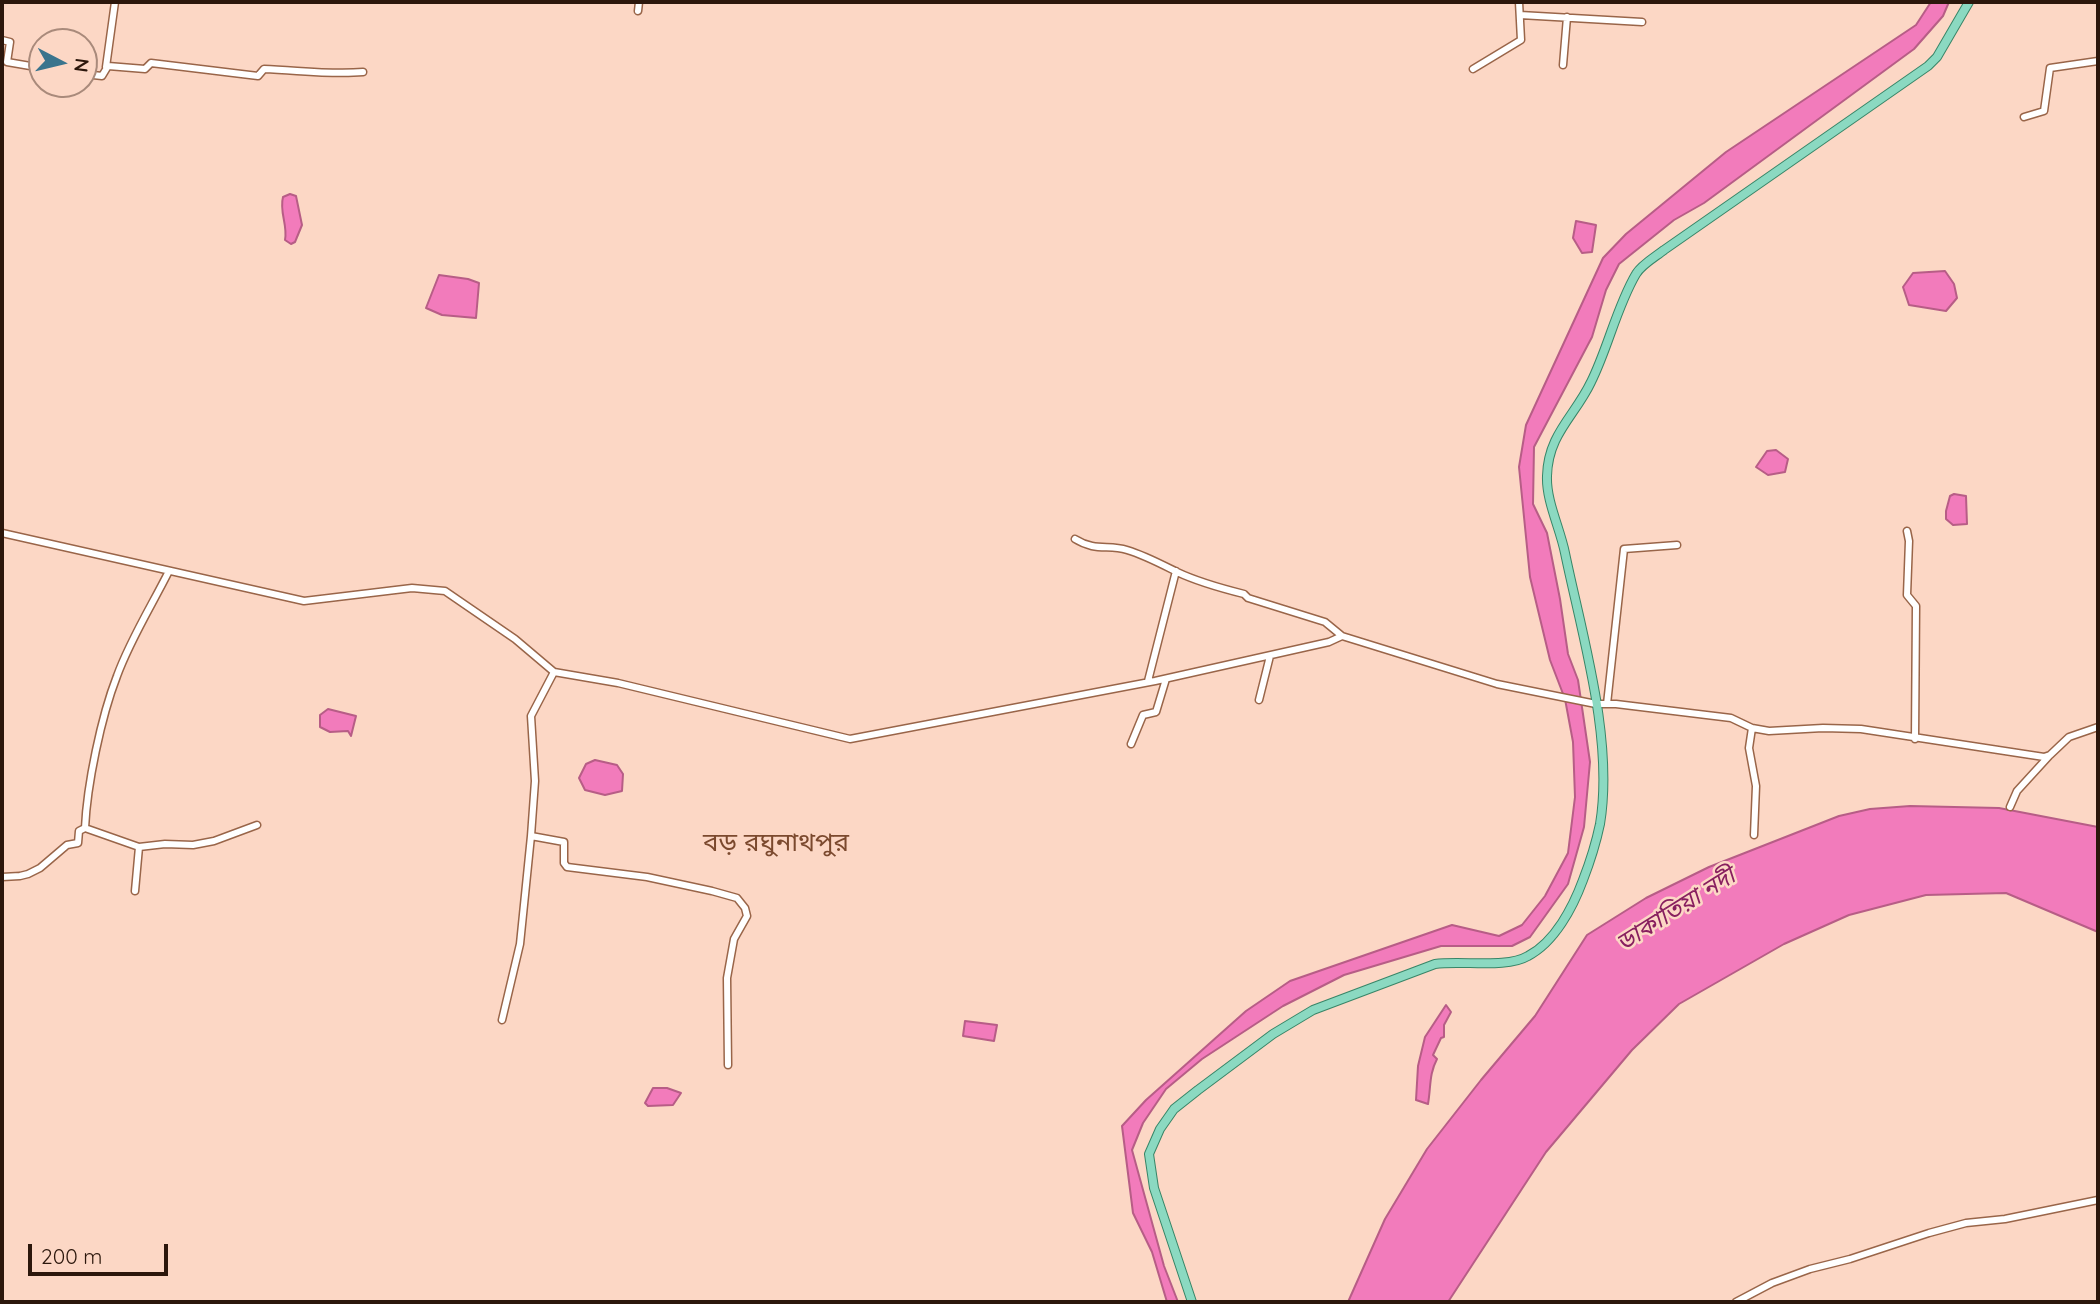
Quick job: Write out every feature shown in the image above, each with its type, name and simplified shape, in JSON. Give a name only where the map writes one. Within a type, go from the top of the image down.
[{"type":"main road","points":[[1192,1302],[1153,1188],[1149,1154],[1160,1129],[1174,1110],[1273,1034],[1313,1010],[1434,964],[1462,961],[1507,963],[1530,955],[1563,922],[1578,893],[1598,831],[1602,754],[1596,704],[1560,531],[1548,491],[1549,456],[1556,436],[1591,383],[1637,272],[1664,250],[1927,66],[1937,57],[1969,2]]},
{"type":"street","points":[[98,76],[102,76],[106,67],[115,2]]},
{"type":"street","points":[[638,11],[639,2]]},
{"type":"street","points":[[1473,69],[1521,40],[1518,2]]},
{"type":"street","points":[[1520,15],[1642,22]]},
{"type":"street","points":[[1563,65],[1567,17]]},
{"type":"street","points":[[2,40],[10,42],[8,62],[28,66]]},
{"type":"street","points":[[2024,117],[2045,111],[2050,68],[2098,61]]},
{"type":"street","points":[[106,67],[143,69],[151,63],[258,76],[264,69],[331,74],[363,72]]},
{"type":"street","points":[[1907,531],[1907,595],[1916,606],[1915,738]]},
{"type":"street","points":[[2,533],[304,601],[412,588],[445,591],[515,639],[554,672],[618,683],[850,739],[1166,679],[1329,642],[1342,636]]},
{"type":"street","points":[[1075,539],[1094,547],[1119,547],[1176,571],[1244,594],[1248,598],[1325,622],[1342,636],[1497,684],[1596,704],[1731,718],[1752,728],[1769,731],[1861,729],[2044,757],[2050,755]]},
{"type":"street","points":[[1607,704],[1624,549],[1677,545]]},
{"type":"street","points":[[85,828],[86,808],[110,694],[169,571]]},
{"type":"street","points":[[1148,681],[1176,571]]},
{"type":"street","points":[[1259,700],[1270,656]]},
{"type":"street","points":[[502,1020],[520,944],[531,836],[535,781],[531,716],[554,672]]},
{"type":"street","points":[[1131,744],[1143,715],[1156,712],[1166,679]]},
{"type":"street","points":[[2010,807],[2017,791],[2069,737],[2098,727]]},
{"type":"street","points":[[1752,728],[1749,748],[1756,786],[1755,835]]},
{"type":"street","points":[[2,877],[20,876],[40,868],[67,845],[78,843],[79,831],[85,828],[139,847],[193,845],[214,841],[257,825]]},
{"type":"street","points":[[531,836],[564,842],[564,863],[574,869],[646,877],[737,898],[745,908],[747,916],[734,939],[727,978],[727,1065]]},
{"type":"street","points":[[135,891],[139,847]]},
{"type":"street","points":[[1736,1302],[1772,1283],[1810,1269],[1929,1233],[1966,1223],[2005,1219],[2098,1200]]},
{"type":"water","points":[[1931,2],[1949,2],[1943,16],[1914,49],[1704,203],[1674,220],[1619,264],[1606,290],[1592,337],[1534,447],[1533,504],[1547,533],[1568,654],[1578,680],[1590,762],[1584,827],[1568,884],[1530,937],[1512,946],[1441,946],[1344,975],[1283,1006],[1202,1059],[1166,1089],[1143,1123],[1132,1150],[1164,1266],[1178,1302],[1167,1302],[1152,1252],[1133,1213],[1122,1126],[1146,1100],[1246,1011],[1290,981],[1452,925],[1499,936],[1522,925],[1545,896],[1568,853],[1575,797],[1573,742],[1565,699],[1550,660],[1530,577],[1519,467],[1526,425],[1603,258],[1626,234],[1726,152],[1916,25]]},
{"type":"water","points":[[290,194],[296,196],[302,225],[295,242],[291,244],[285,240],[282,208],[283,197]]},
{"type":"water","points":[[1576,221],[1596,225],[1592,252],[1582,253],[1573,238]]},
{"type":"water","points":[[1945,271],[1954,284],[1957,298],[1946,311],[1909,305],[1903,287],[1913,273]]},
{"type":"water","points":[[439,275],[479,283],[476,318],[442,315],[426,308]]},
{"type":"water","points":[[1776,450],[1788,459],[1785,472],[1768,475],[1756,467],[1767,451]]},
{"type":"water","points":[[1950,496],[1966,496],[1967,524],[1953,525],[1946,519]]},
{"type":"water","points":[[328,709],[356,716],[351,736],[348,731],[330,732],[320,727],[320,715]]},
{"type":"water","points":[[595,760],[617,765],[623,774],[622,791],[605,795],[585,790],[579,778],[586,764]]},
{"type":"water","name":"ডাকাতিয়া নদী","points":[[1910,806],[1999,808],[2098,827],[2098,932],[2006,893],[1926,895],[1849,915],[1784,944],[1679,1004],[1632,1050],[1546,1152],[1448,1302],[1348,1302],[1385,1219],[1427,1149],[1535,1016],[1587,935],[1646,898],[1709,867],[1839,816],[1870,809]]},
{"type":"water","points":[[1446,1005],[1451,1012],[1444,1025],[1444,1037],[1433,1055],[1437,1059],[1431,1075],[1428,1104],[1416,1100],[1418,1066],[1425,1037]]},
{"type":"water","points":[[965,1021],[997,1025],[994,1041],[963,1036]]},
{"type":"water","points":[[653,1088],[667,1088],[681,1093],[673,1105],[648,1106],[645,1103]]},
{"type":"district","name":"বড় রঘুনাথপুর","points":[[776,843]]}]
